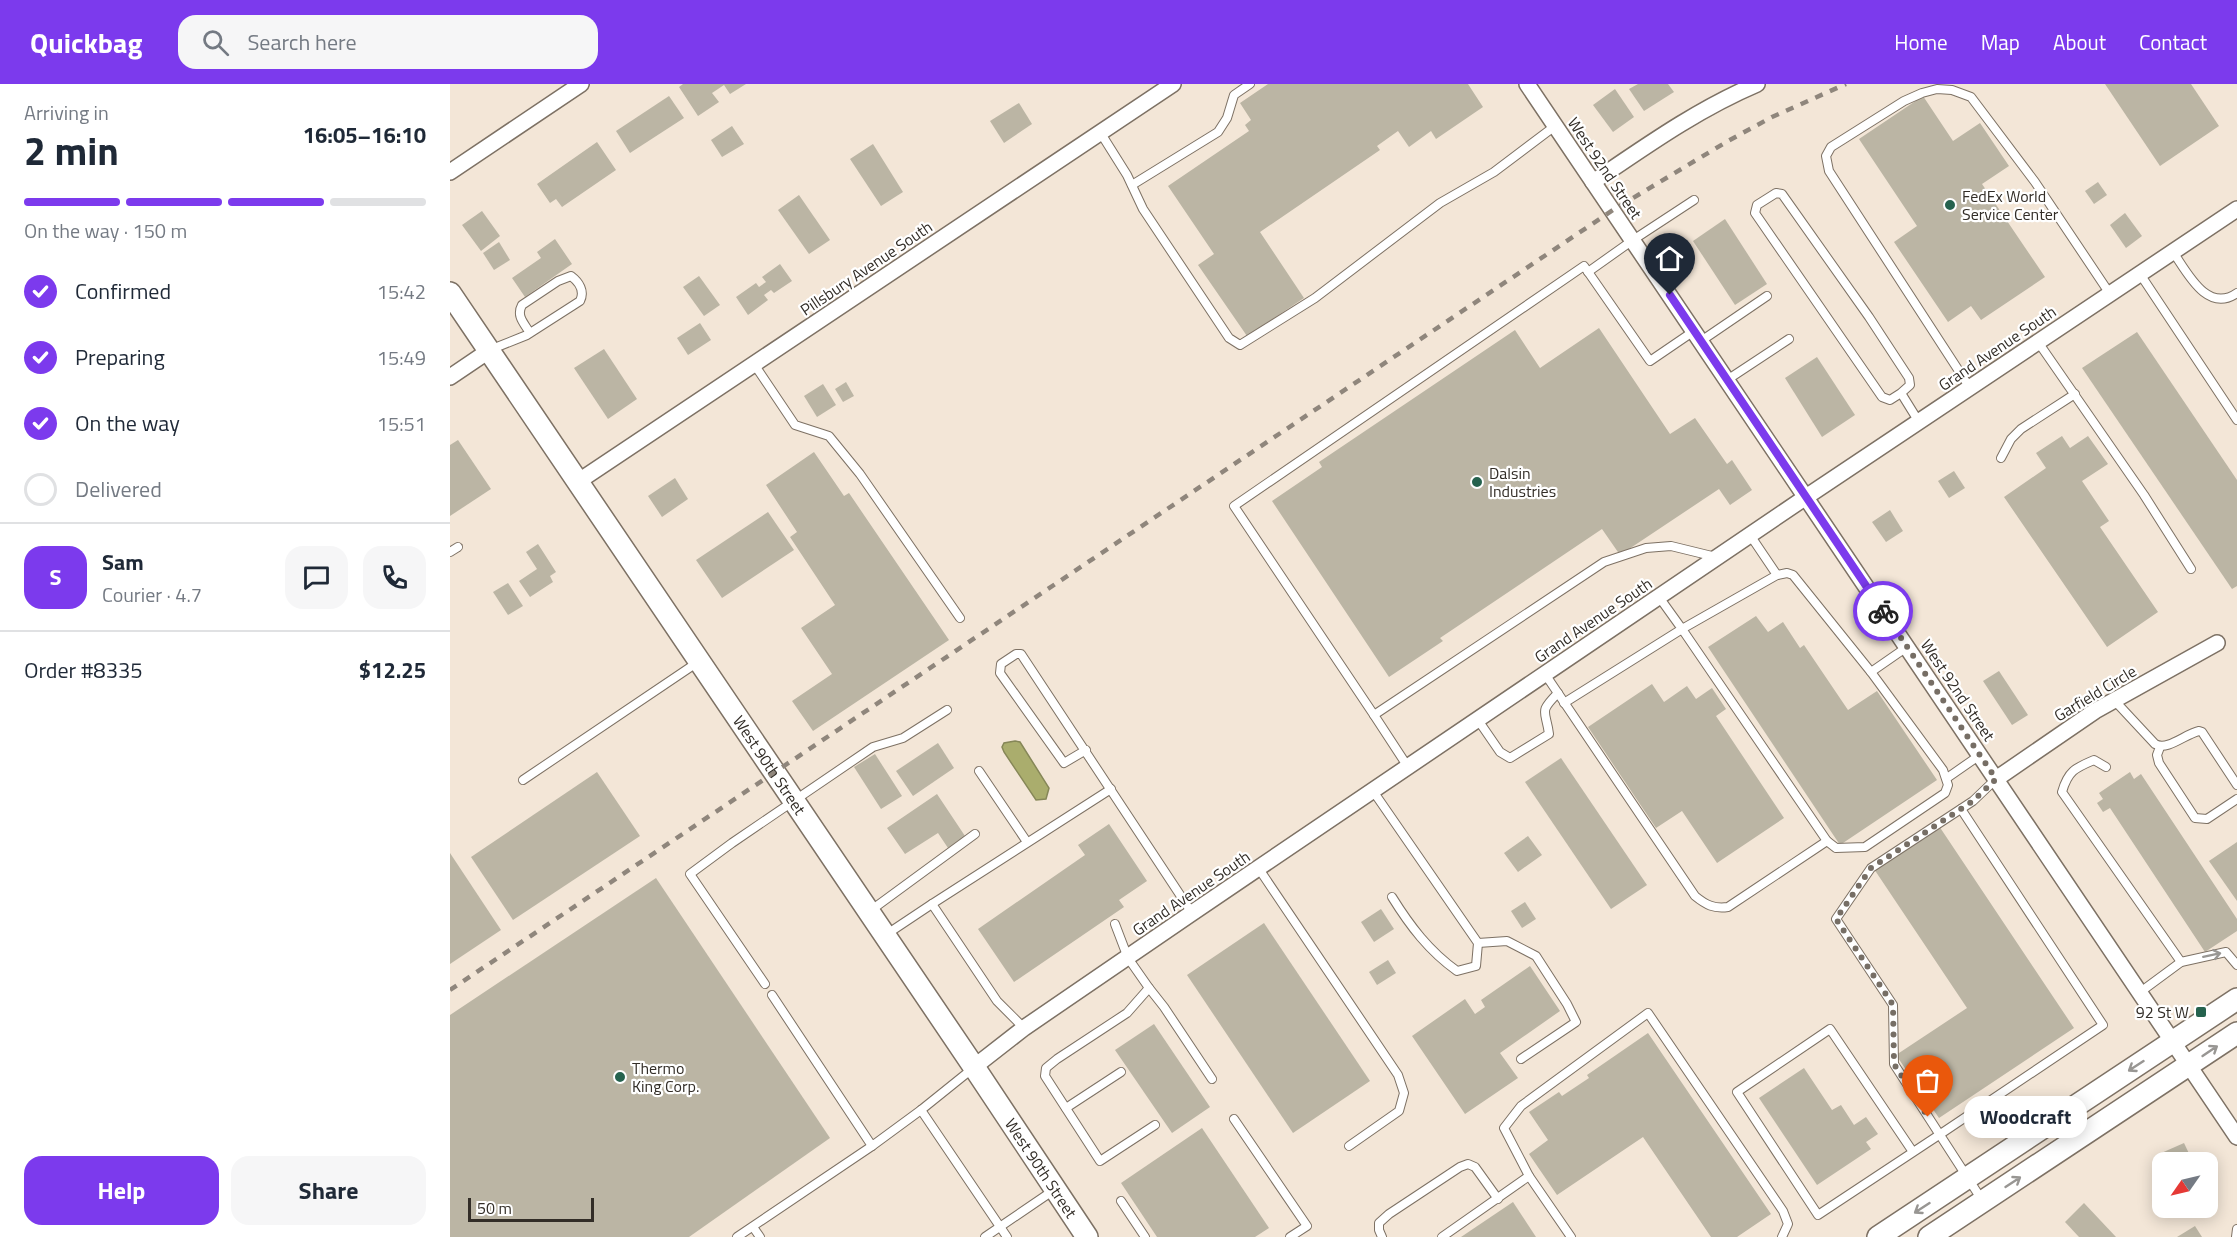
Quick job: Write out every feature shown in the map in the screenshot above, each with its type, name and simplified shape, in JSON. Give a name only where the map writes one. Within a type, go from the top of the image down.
[{"type":"street","points":[[450,172],[581,84]]},
{"type":"street","name":"Pillsbury Avenue South","points":[[579,481],[1173,84]]},
{"type":"street","name":"West 92nd Street","points":[[1527,84],[2237,1137]]},
{"type":"street","points":[[1593,182],[1664,134],[1735,93],[1757,84]]},
{"type":"street","name":"Grand Avenue South","points":[[974,1067],[1024,1028],[1192,913],[1806,497],[2237,210]]},
{"type":"street","name":"West 90th Street","points":[[450,293],[1087,1237]]},
{"type":"street","points":[[450,377],[490,350]]},
{"type":"street","name":"Garfield Circle","points":[[1996,779],[2095,711],[2217,643]]},
{"type":"street","points":[[1878,1237],[2237,999]]},
{"type":"street","points":[[1929,1237],[2237,1033]]},
{"type":"lane","points":[[1132,185],[1218,132],[1227,118],[1234,95],[1250,84]]},
{"type":"lane","points":[[1970,388],[1829,171],[1826,156],[1831,147],[1904,101],[1922,93],[1937,89],[1952,90],[1971,97],[2035,182],[2110,294]]},
{"type":"lane","points":[[1100,132],[1132,185],[1143,209],[1229,338],[1240,345],[1315,298],[1440,202],[1494,172],[1555,126]]},
{"type":"lane","points":[[1776,193],[1782,194],[1869,316],[1909,378],[1910,386],[1901,393],[1890,400],[1882,397],[1755,213],[1757,205],[1776,193]]},
{"type":"lane","points":[[1588,272],[1694,200]]},
{"type":"lane","points":[[2173,252],[2203,294],[2217,298],[2233,296],[2237,293]]},
{"type":"lane","points":[[1408,767],[1234,506],[1584,266],[1650,361],[1767,296]]},
{"type":"lane","points":[[2140,274],[2237,420]]},
{"type":"lane","points":[[490,350],[530,333],[580,301],[583,295],[582,290],[571,276],[558,281],[522,305],[519,317],[530,333]]},
{"type":"lane","points":[[1727,380],[1789,339]]},
{"type":"lane","points":[[2038,342],[2192,569]]},
{"type":"lane","points":[[754,364],[795,425],[829,436],[854,466],[960,618]]},
{"type":"lane","points":[[1901,393],[1919,422]]},
{"type":"lane","points":[[2001,458],[2021,429],[2075,394]]},
{"type":"lane","points":[[1750,535],[1777,575]]},
{"type":"lane","points":[[1374,715],[1604,562],[1646,548],[1671,546],[1717,557]]},
{"type":"lane","points":[[450,552],[458,547]]},
{"type":"lane","points":[[1564,703],[1682,629],[1777,575],[1787,573],[1793,575],[1944,770],[1948,785],[1945,793],[1872,844],[1851,849],[1836,848],[1827,842],[1682,629],[1659,597]]},
{"type":"lane","points":[[1870,672],[1907,647]]},
{"type":"lane","points":[[1086,750],[1064,763],[1000,673],[1002,664],[1016,654],[1021,654],[1086,750],[1192,913]]},
{"type":"lane","points":[[523,780],[699,661]]},
{"type":"lane","points":[[1545,674],[1695,896],[1705,904],[1718,909],[1728,907],[1827,842]]},
{"type":"lane","points":[[1478,720],[1500,752],[1510,758],[1549,734],[1544,714],[1546,705],[1558,693]]},
{"type":"lane","points":[[2114,700],[2154,744],[2160,747],[2168,746],[2190,733],[2199,730],[2202,732],[2237,785]]},
{"type":"lane","points":[[765,984],[690,874],[873,747],[903,738],[947,710]]},
{"type":"lane","points":[[2160,747],[2157,755],[2158,762],[2196,818],[2207,819],[2237,799]]},
{"type":"lane","points":[[1947,778],[1980,755]]},
{"type":"lane","points":[[2106,767],[2094,760],[2077,767],[2067,777],[2062,792],[2181,962]]},
{"type":"lane","points":[[979,771],[1027,842]]},
{"type":"lane","points":[[1982,1202],[1894,1064],[1893,1005],[1836,919],[1871,868],[1961,809],[1996,779]]},
{"type":"lane","points":[[885,936],[1111,789]]},
{"type":"lane","points":[[1373,791],[1478,943],[1476,966],[1457,971],[1440,959],[1411,928],[1392,897]]},
{"type":"lane","points":[[1913,1152],[1830,1029],[1737,1092],[1818,1215],[1939,1135],[2103,1025],[1961,809]]},
{"type":"lane","points":[[869,912],[975,834]]},
{"type":"lane","points":[[1259,869],[1398,1075],[1404,1093],[1400,1111],[1349,1146]]},
{"type":"lane","points":[[932,904],[997,1001],[1024,1028]]},
{"type":"lane","points":[[1115,924],[1128,958],[1212,1079]]},
{"type":"lane","points":[[1478,943],[1507,941],[1536,956],[1576,1022],[1521,1059]]},
{"type":"lane","points":[[2139,993],[2181,962],[2226,952],[2237,965]]},
{"type":"lane","points":[[1149,988],[1127,1012],[1046,1068],[1045,1076],[1100,1161],[1155,1125]]},
{"type":"lane","points":[[772,995],[872,1146]]},
{"type":"lane","points":[[1571,1237],[1529,1176],[1504,1128],[1521,1106],[1648,1013],[1783,1210],[1788,1224],[1782,1237]]},
{"type":"lane","points":[[737,1237],[872,1146],[974,1067]]},
{"type":"lane","points":[[1066,1108],[1121,1072]]},
{"type":"lane","points":[[921,1110],[1007,1237]]},
{"type":"lane","points":[[1234,1119],[1307,1226],[1290,1237]]},
{"type":"lane","points":[[1382,1237],[1379,1223],[1389,1214],[1468,1164],[1475,1167],[1498,1199]]},
{"type":"lane","points":[[1442,1237],[1529,1176]]},
{"type":"lane","points":[[985,1237],[1055,1189]]},
{"type":"lane","points":[[1121,1202],[1145,1237]]},
{"type":"lane","points":[[753,1227],[760,1237]]},
{"type":"lane","points":[[2236,1237],[2237,1229]]},
{"type":"shaded area","points":[[1020,742],[1049,788],[1046,799],[1036,800],[1004,752],[1002,747],[1004,743]]},
{"type":"building","points":[[683,84],[746,84],[730,94],[724,85],[712,93],[719,102],[698,116],[679,87]]},
{"type":"building","points":[[1268,84],[1468,84],[1483,107],[1436,139],[1431,131],[1409,147],[1398,131],[1377,146],[1380,150],[1260,232],[1304,298],[1247,336],[1198,265],[1214,254],[1168,186],[1249,131],[1245,125],[1251,120],[1240,103]]},
{"type":"building","points":[[1638,84],[1668,84],[1674,92],[1644,111],[1629,89]]},
{"type":"building","points":[[2105,84],[2191,84],[2219,126],[2160,166]]},
{"type":"building","points":[[1615,89],[1634,117],[1613,132],[1593,105]]},
{"type":"building","points":[[669,96],[684,118],[630,153],[616,131]]},
{"type":"building","name":"FedEx World Service Center","points":[[1923,96],[1953,141],[1980,123],[2009,166],[1982,184],[2045,277],[1981,320],[1971,306],[1948,322],[1894,242],[1917,226],[1859,139]]},
{"type":"building","points":[[1019,103],[1032,124],[1004,143],[990,121]]},
{"type":"building","points":[[732,126],[744,144],[722,157],[711,140]]},
{"type":"building","points":[[597,142],[616,170],[562,207],[556,199],[550,203],[537,184]]},
{"type":"building","points":[[873,144],[903,192],[881,206],[850,159]]},
{"type":"building","points":[[2098,182],[2107,195],[2094,204],[2085,191]]},
{"type":"building","points":[[799,195],[830,240],[809,254],[778,210]]},
{"type":"building","points":[[482,211],[500,236],[481,251],[462,225]]},
{"type":"building","points":[[2125,213],[2142,236],[2126,248],[2110,225]]},
{"type":"building","points":[[1725,219],[1767,284],[1735,305],[1693,241]]},
{"type":"building","points":[[555,239],[572,264],[525,297],[512,278],[541,258],[537,252]]},
{"type":"building","points":[[499,242],[510,260],[494,270],[483,253]]},
{"type":"building","points":[[780,264],[792,281],[774,293],[771,290],[764,295],[768,300],[748,315],[736,297],[756,283],[759,287],[766,282],[762,277]]},
{"type":"building","points":[[699,276],[720,305],[704,316],[683,287]]},
{"type":"building","points":[[700,323],[711,340],[688,355],[677,338]]},
{"type":"building","points":[[1599,328],[1670,434],[1695,418],[1727,464],[1732,460],[1752,490],[1730,505],[1719,489],[1620,555],[1602,529],[1440,638],[1443,641],[1389,677],[1272,501],[1322,467],[1319,462],[1515,330],[1540,368]]},
{"type":"building","points":[[2137,332],[2237,480],[2237,586],[2232,589],[2082,368]]},
{"type":"building","points":[[604,349],[637,399],[608,419],[574,368]]},
{"type":"building","points":[[1817,357],[1855,415],[1822,437],[1785,378]]},
{"type":"building","points":[[846,382],[854,396],[843,402],[835,389]]},
{"type":"building","points":[[823,384],[836,405],[817,417],[804,396]]},
{"type":"building","points":[[2062,436],[2070,448],[2088,436],[2108,464],[2082,481],[2109,521],[2100,527],[2158,612],[2107,647],[2004,497],[2046,468],[2036,453]]},
{"type":"building","points":[[458,440],[491,489],[450,516],[450,445]]},
{"type":"building","points":[[814,452],[844,496],[849,493],[949,640],[813,731],[792,701],[832,674],[801,628],[835,605],[790,537],[797,532],[766,485]]},
{"type":"building","points":[[1954,471],[1965,488],[1949,498],[1938,481]]},
{"type":"building","points":[[675,478],[688,499],[662,517],[648,496]]},
{"type":"building","points":[[1890,510],[1903,531],[1886,542],[1872,522]]},
{"type":"building","points":[[768,512],[794,550],[722,598],[696,560]]},
{"type":"building","points":[[538,544],[556,572],[550,576],[553,582],[530,597],[519,581],[537,569],[526,552]]},
{"type":"building","points":[[508,583],[523,606],[508,615],[493,592]]},
{"type":"building","points":[[1756,616],[1768,632],[1783,622],[1800,648],[1804,645],[1848,710],[1877,691],[1937,780],[1840,845],[1708,647]]},
{"type":"building","points":[[1999,671],[2028,715],[2012,725],[1983,681]]},
{"type":"building","points":[[1652,684],[1664,702],[1687,686],[1696,699],[1712,688],[1726,709],[1716,716],[1784,818],[1717,863],[1682,811],[1656,828],[1588,727]]},
{"type":"building","points":[[938,743],[954,768],[913,796],[896,771]]},
{"type":"building","points":[[875,754],[902,796],[881,809],[854,767]]},
{"type":"building","points":[[1561,758],[1647,885],[1611,909],[1525,782]]},
{"type":"building","points":[[597,772],[640,836],[513,920],[471,857]]},
{"type":"building","points":[[2130,772],[2134,779],[2141,774],[2237,919],[2237,931],[2205,952],[2110,808],[2103,812],[2097,803],[2103,799],[2099,793]]},
{"type":"building","points":[[937,794],[965,836],[948,848],[938,833],[905,854],[887,828]]},
{"type":"building","points":[[1109,824],[1147,881],[1119,900],[1124,907],[1014,982],[978,929],[1085,855],[1078,845]]},
{"type":"building","points":[[1939,826],[2074,1028],[1939,1118],[1896,1055],[1967,1008],[1874,869]]},
{"type":"building","points":[[1528,836],[1542,855],[1518,872],[1504,853]]},
{"type":"building","points":[[2237,842],[2237,901],[2209,861]]},
{"type":"building","points":[[450,853],[501,930],[450,964]]},
{"type":"building","name":"Thermo King Corp.","points":[[656,878],[830,1138],[689,1237],[450,1237],[450,1015]]},
{"type":"building","points":[[1525,902],[1536,919],[1522,928],[1511,911]]},
{"type":"building","points":[[1381,909],[1394,929],[1374,942],[1361,922]]},
{"type":"building","points":[[1264,923],[1370,1081],[1293,1133],[1187,975]]},
{"type":"building","points":[[1388,960],[1396,973],[1377,985],[1369,972]]},
{"type":"building","points":[[1530,966],[1560,1011],[1500,1053],[1518,1078],[1465,1114],[1412,1036],[1465,999],[1475,1014],[1485,1007],[1481,1000]]},
{"type":"building","points":[[1154,1024],[1210,1107],[1172,1133],[1115,1050]]},
{"type":"building","points":[[1648,1033],[1771,1214],[1737,1237],[1711,1237],[1643,1137],[1557,1195],[1529,1154],[1548,1140],[1529,1112],[1559,1092],[1562,1096],[1589,1078],[1587,1075]]},
{"type":"building","points":[[1804,1068],[1832,1110],[1841,1105],[1854,1125],[1866,1117],[1878,1134],[1866,1142],[1871,1149],[1817,1185],[1759,1098]]},
{"type":"building","points":[[1202,1128],[1269,1228],[1255,1237],[1157,1237],[1121,1183]]},
{"type":"building","points":[[2184,1143],[2188,1152],[2164,1152]]},
{"type":"building","points":[[1513,1202],[1536,1237],[1461,1237]]},
{"type":"building","points":[[2084,1203],[2116,1237],[2079,1237],[2065,1222]]},
{"type":"building","points":[[2195,1226],[2202,1237],[2177,1237]]},
{"type":"railway","points":[[450,990],[1613,210],[1772,117],[1846,84]]},
{"type":"way so far","points":[[1883,611],[1996,779],[1973,801],[1871,868],[1836,919],[1893,1005],[1894,1064],[1928,1117]]},
{"type":"place","name":"FedEx World Service Center","points":[[1950,205]]},
{"type":"place","name":"Dalsin Industries","points":[[1477,482]]},
{"type":"place","name":"92 St W","points":[[2201,1012]]},
{"type":"place","name":"Thermo King Corp.","points":[[620,1077]]},
{"type":"place","name":"Woodcraft","points":[[1928,1117]]},
{"type":"route","points":[[1670,295],[1883,611]]}]
